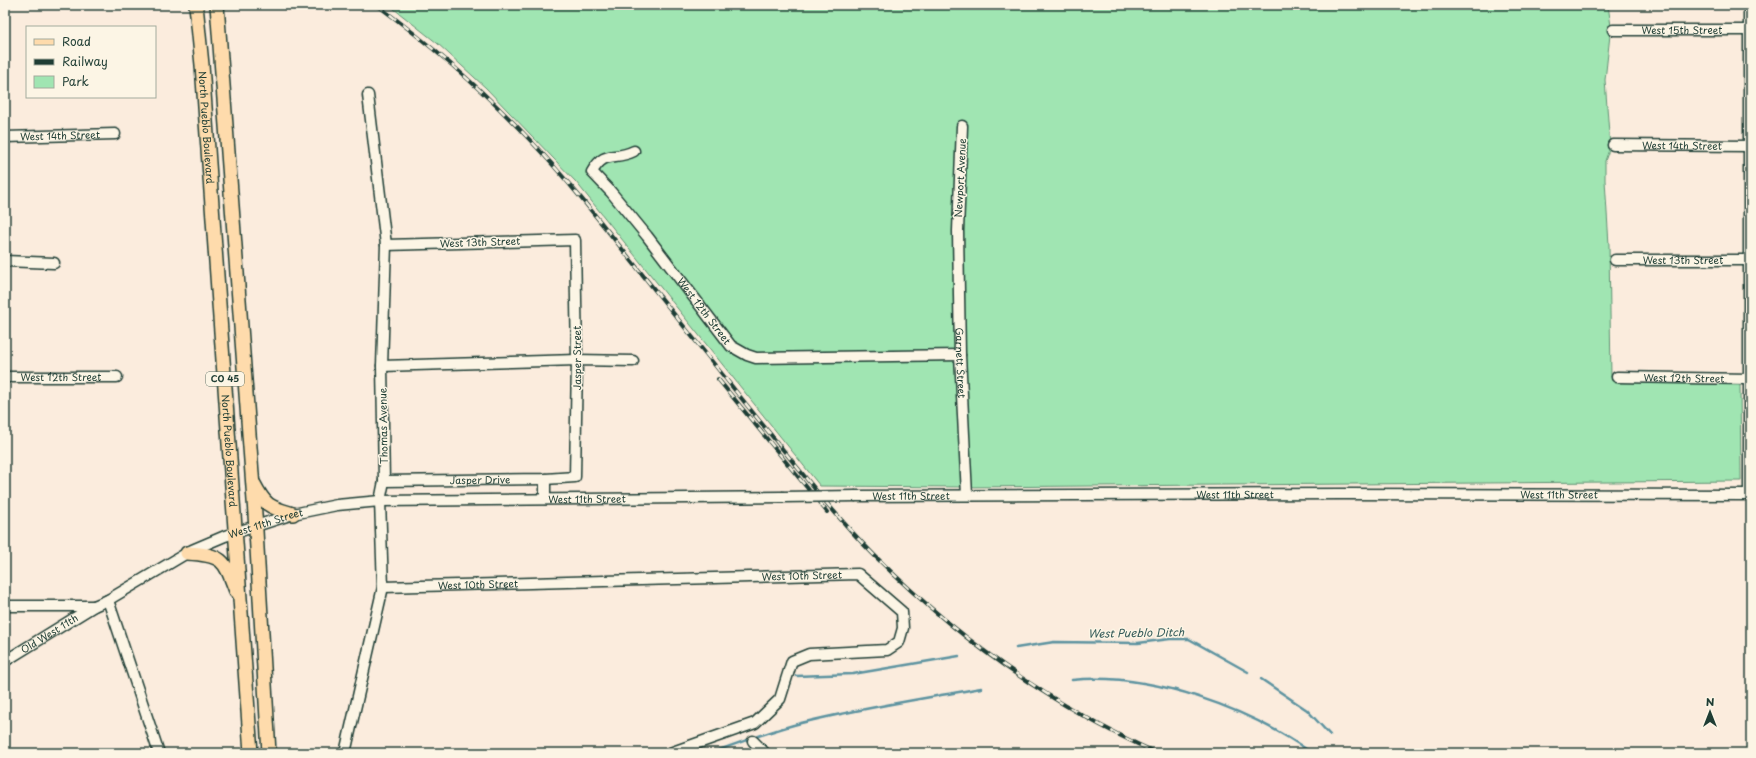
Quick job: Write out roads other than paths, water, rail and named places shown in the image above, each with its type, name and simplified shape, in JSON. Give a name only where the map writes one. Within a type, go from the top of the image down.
[{"type":"main road","name":"North Pueblo Boulevard","points":[[196,5],[202,65],[251,753]]},
{"type":"main road","name":"North Pueblo Boulevard","points":[[217,5],[256,527],[269,753]]},
{"type":"main road","points":[[252,480],[265,502],[270,507],[293,514]]},
{"type":"main road","points":[[187,553],[208,554],[227,566],[241,604]]},
{"type":"street","points":[[1749,5],[1750,495]]},
{"type":"street","name":"West 15th Street","points":[[1614,30],[1750,30]]},
{"type":"street","name":"Thomas Avenue","points":[[345,753],[383,587],[380,501],[384,480],[382,366],[386,245],[368,95]]},
{"type":"street","name":"Newport Avenue","points":[[958,231],[962,126]]},
{"type":"street","name":"West 14th Street","points":[[5,137],[115,134]]},
{"type":"street","name":"West 14th Street","points":[[1613,145],[1750,146]]},
{"type":"street","name":"West 12th Street","points":[[634,151],[626,155],[603,157],[592,172],[611,192],[647,236],[731,346],[756,358],[960,355]]},
{"type":"street","name":"Garnett Street","points":[[958,231],[960,355],[967,495]]},
{"type":"street","name":"West 13th Street","points":[[386,245],[575,240]]},
{"type":"street","name":"Jasper Street","points":[[575,240],[577,360],[575,477]]},
{"type":"street","name":"West 13th Street","points":[[1615,260],[1750,260]]},
{"type":"street","points":[[5,261],[54,263]]},
{"type":"street","points":[[382,366],[577,360],[633,361]]},
{"type":"street","name":"West 12th Street","points":[[5,377],[117,377]]},
{"type":"street","name":"West 12th Street","points":[[1617,377],[1750,379]]},
{"type":"street","name":"Jasper Drive","points":[[384,480],[545,479],[575,477]]},
{"type":"street","points":[[545,479],[545,499]]},
{"type":"street","name":"West 11th Street","points":[[94,606],[108,600],[187,553],[236,532],[256,527],[293,514],[337,505],[380,501],[967,495],[1750,495]]},
{"type":"street","name":"West 10th Street","points":[[383,587],[858,574],[902,612],[903,628],[898,642],[887,650],[809,654],[792,661],[780,699],[755,723],[670,753]]},
{"type":"street","points":[[108,600],[159,753]]},
{"type":"street","points":[[5,606],[94,606]]},
{"type":"street","name":"Old West 11th","points":[[5,662],[94,606]]},
{"type":"street","points":[[753,741],[765,753]]},
{"type":"waterway","name":"West Pueblo Ditch","points":[[1016,648],[1054,642],[1138,643],[1170,639],[1189,639],[1248,672]]},
{"type":"waterway","name":"West Pueblo Ditch","points":[[796,676],[853,674],[959,656]]},
{"type":"waterway","points":[[1072,680],[1102,679],[1134,682],[1166,688],[1198,697],[1259,721],[1312,753]]},
{"type":"waterway","name":"West Pueblo Ditch","points":[[1261,679],[1307,710],[1330,735]]},
{"type":"waterway","points":[[711,753],[801,723],[868,708],[981,688]]},
{"type":"railway","points":[[377,5],[437,52],[475,86],[543,155],[598,219],[758,419],[830,506],[859,540],[906,586],[972,642],[1043,691],[1080,714],[1157,753]]},
{"type":"railway","points":[[718,379],[827,512]]}]
